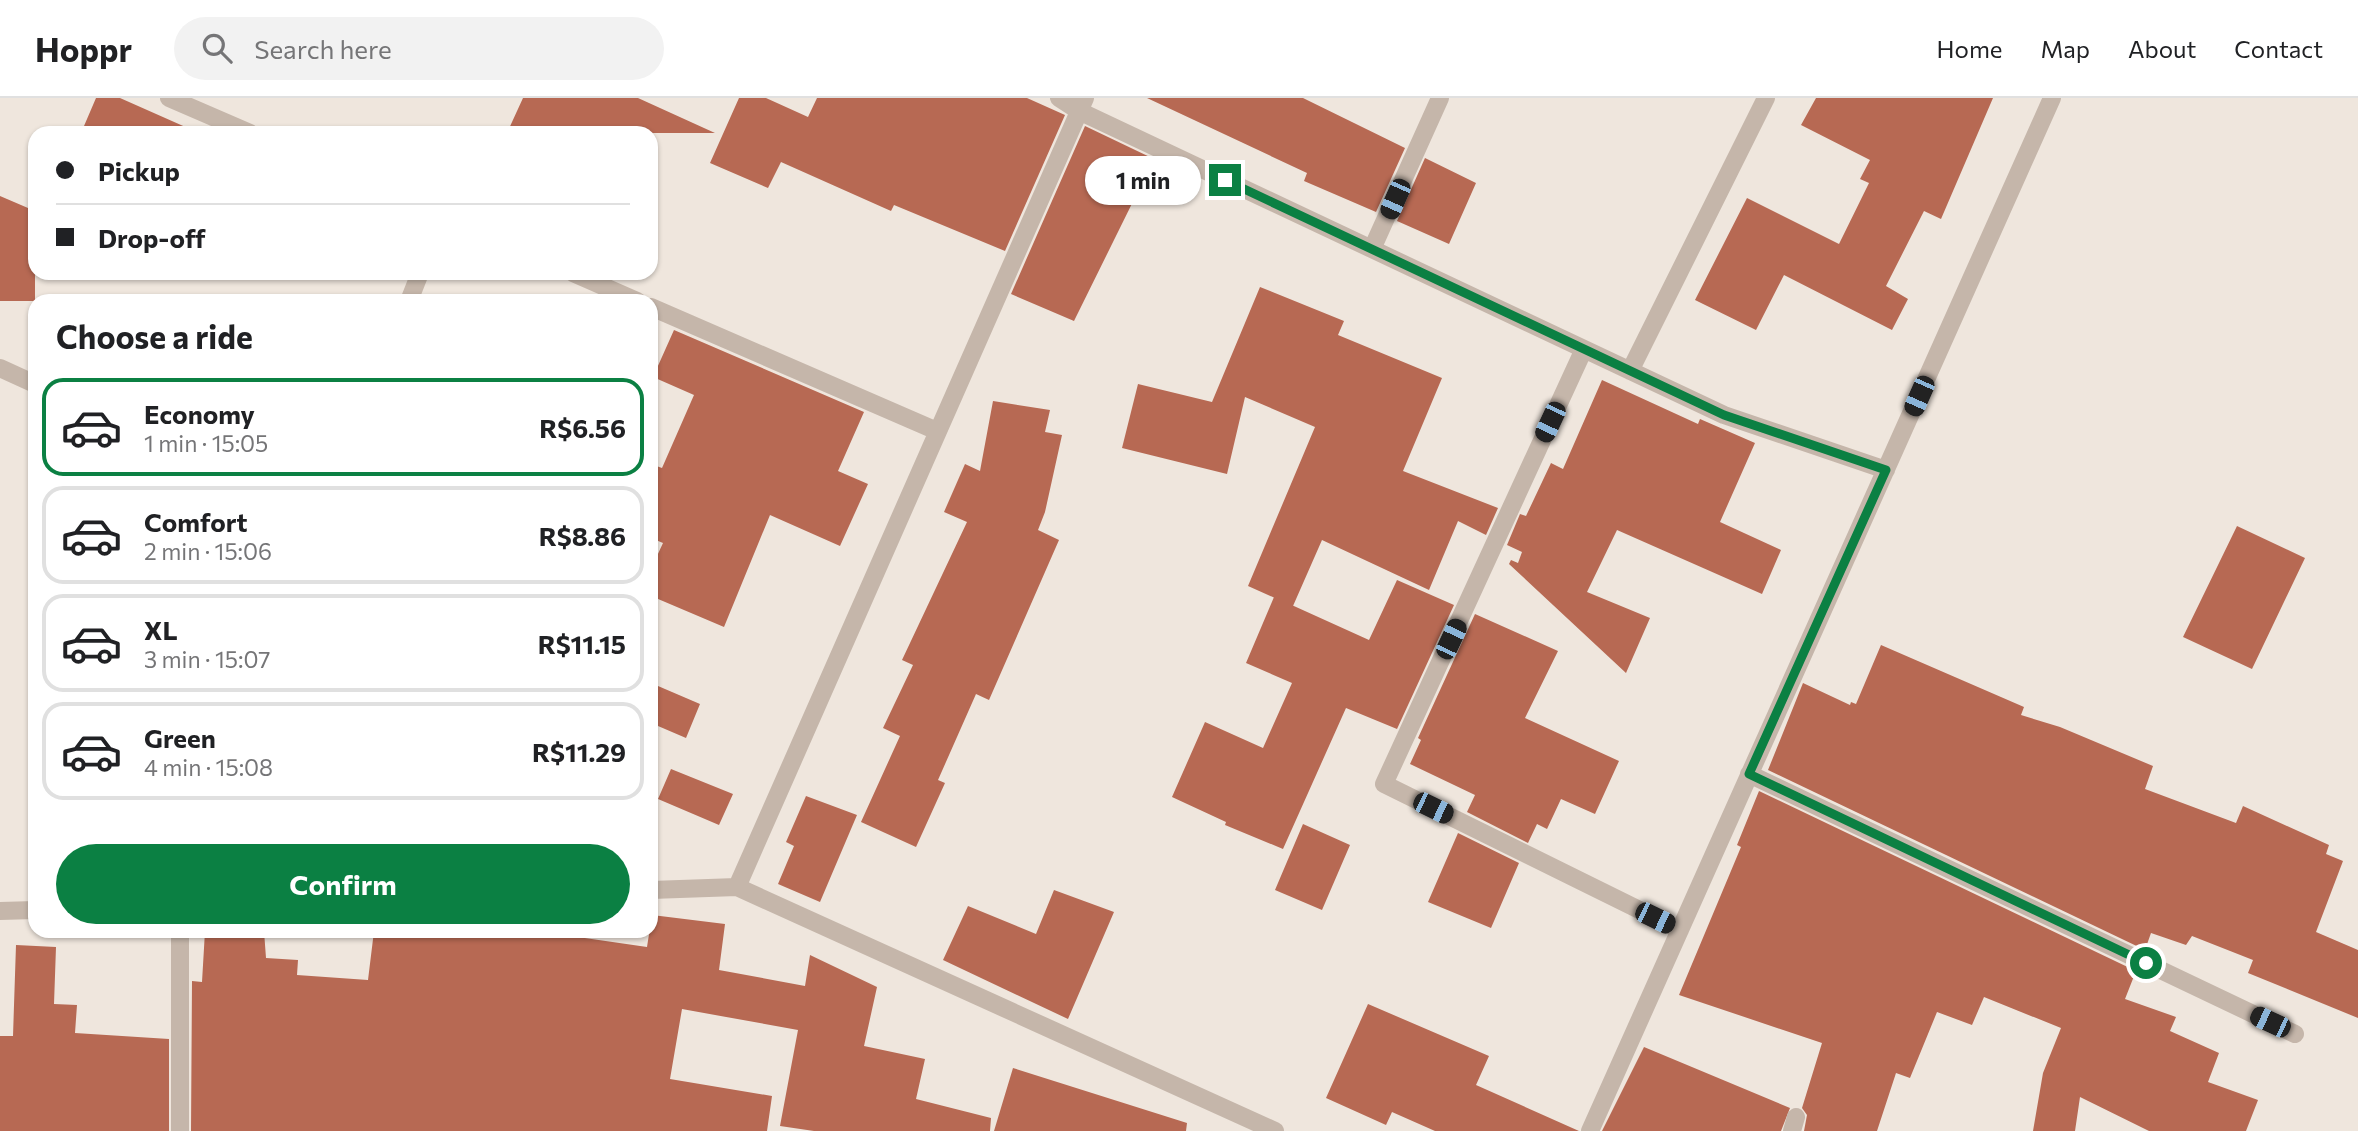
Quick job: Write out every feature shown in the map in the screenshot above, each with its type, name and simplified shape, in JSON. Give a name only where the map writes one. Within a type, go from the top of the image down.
[{"type":"street","points":[[169,98],[234,126]]},
{"type":"street","points":[[1059,98],[1082,105],[1372,249],[1724,415],[1886,470]]},
{"type":"street","points":[[1372,249],[1440,98]]},
{"type":"street","points":[[1630,371],[1766,98]]},
{"type":"street","points":[[1590,1131],[2052,98]]},
{"type":"street","points":[[737,887],[1082,105]]},
{"type":"street","points":[[589,280],[621,294]]},
{"type":"street","points":[[658,310],[937,431]]},
{"type":"street","points":[[1584,349],[1384,784],[1680,930]]},
{"type":"street","points":[[0,368],[28,381]]},
{"type":"street","points":[[1749,774],[2295,1034]]},
{"type":"street","points":[[658,890],[737,887],[1275,1131]]},
{"type":"street","points":[[0,911],[28,910]]},
{"type":"street","points":[[180,938],[180,1131]]},
{"type":"building","points":[[96,98],[120,98],[183,126],[84,126]]},
{"type":"building","points":[[523,98],[638,98],[715,133],[658,133],[658,126],[510,126]]},
{"type":"building","points":[[739,98],[766,98],[808,117],[817,98],[1027,98],[1065,115],[1005,251],[894,205],[891,211],[781,162],[768,188],[710,163]]},
{"type":"building","points":[[1147,98],[1303,98],[1405,148],[1376,212],[1304,181],[1307,173]]},
{"type":"building","points":[[1816,98],[1993,98],[1941,219],[1924,211],[1886,286],[1908,299],[1892,330],[1784,275],[1756,330],[1695,300],[1747,198],[1839,244],[1869,183],[1860,179],[1870,160],[1801,125]]},
{"type":"building","points":[[1085,126],[1154,159],[1074,321],[1011,294]]},
{"type":"building","points":[[1425,158],[1476,183],[1449,244],[1397,221]]},
{"type":"building","points":[[0,196],[28,208],[28,280],[35,280],[35,294],[28,294],[28,301],[0,301]]},
{"type":"building","points":[[1260,287],[1344,321],[1338,335],[1442,378],[1403,471],[1498,508],[1486,535],[1458,521],[1429,590],[1322,540],[1293,606],[1248,586],[1315,427],[1245,397],[1227,474],[1122,448],[1138,384],[1212,402]]},
{"type":"building","points":[[674,330],[864,412],[838,471],[868,484],[840,546],[770,515],[724,627],[658,599],[658,554],[663,543],[658,541],[658,467],[662,468],[694,395],[658,379],[658,366]]},
{"type":"building","points":[[1602,380],[1698,424],[1700,419],[1755,443],[1720,522],[1781,550],[1762,594],[1617,530],[1587,592],[1650,618],[1626,673],[1509,564],[1511,560],[1518,563],[1522,552],[1507,545],[1520,514],[1526,516],[1551,463],[1563,469]]},
{"type":"building","points":[[993,401],[1050,410],[1045,432],[1062,435],[1045,512],[1038,530],[1059,540],[989,700],[976,694],[938,780],[945,783],[916,847],[861,822],[900,736],[883,728],[913,665],[902,660],[967,522],[944,512],[965,464],[980,471]]},
{"type":"building","points":[[2237,526],[2305,558],[2252,669],[2183,637]]},
{"type":"building","points":[[1397,580],[1454,605],[1397,729],[1346,708],[1283,849],[1225,825],[1226,822],[1172,797],[1205,722],[1263,748],[1292,683],[1246,663],[1274,597],[1369,640]]},
{"type":"building","points":[[1475,614],[1558,651],[1525,718],[1619,761],[1595,814],[1561,799],[1547,829],[1537,824],[1528,843],[1467,812],[1475,795],[1410,764],[1421,740],[1418,738]]},
{"type":"building","points":[[1881,645],[2024,707],[2021,715],[2060,727],[2153,766],[2145,789],[2236,823],[2243,806],[2329,845],[2326,854],[2343,861],[2316,932],[2358,950],[2358,1018],[2248,973],[2253,960],[2192,936],[2186,945],[2151,933],[2145,950],[1768,770],[1803,683],[1850,705],[1851,702],[1856,704]]},
{"type":"building","points":[[658,686],[700,704],[686,738],[658,726]]},
{"type":"building","points":[[671,769],[733,794],[719,825],[658,799]]},
{"type":"building","points":[[1759,791],[2136,971],[2125,999],[2176,1017],[2170,1031],[2219,1053],[2208,1082],[2258,1100],[2246,1131],[2149,1131],[2080,1097],[2075,1131],[2033,1131],[2043,1073],[2061,1028],[1984,997],[1972,1025],[1937,1012],[1910,1078],[1896,1073],[1877,1131],[1804,1131],[1807,1115],[1802,1108],[1822,1043],[1679,995],[1741,847],[1737,845]]},
{"type":"building","points":[[806,796],[857,815],[820,902],[778,884],[794,846],[786,842]]},
{"type":"building","points":[[1303,824],[1350,845],[1322,910],[1275,890]]},
{"type":"building","points":[[1458,833],[1519,863],[1491,928],[1428,902]]},
{"type":"building","points":[[1054,890],[1114,912],[1068,1019],[943,960],[968,906],[1036,934]]},
{"type":"building","points":[[658,916],[725,924],[719,970],[805,986],[810,955],[877,987],[864,1046],[925,1059],[916,1099],[991,1118],[990,1131],[814,1131],[780,1126],[798,1030],[682,1009],[670,1079],[772,1096],[767,1131],[191,1131],[192,981],[202,982],[205,938],[265,938],[266,958],[298,960],[297,975],[368,980],[373,938],[585,938],[647,947],[648,938],[658,938]]},
{"type":"building","points":[[16,945],[56,947],[54,1004],[77,1005],[75,1033],[169,1039],[169,1131],[0,1131],[0,1036],[13,1036]]},
{"type":"building","points":[[1368,1004],[1489,1056],[1476,1085],[1579,1131],[1435,1131],[1392,1112],[1386,1125],[1326,1098]]},
{"type":"building","points":[[1644,1047],[1790,1108],[1781,1131],[1602,1131]]},
{"type":"building","points":[[1013,1068],[1187,1123],[1186,1131],[994,1131]]},
{"type":"route","points":[[1225,180],[1724,415],[1886,470],[1749,774],[2146,963]]}]
